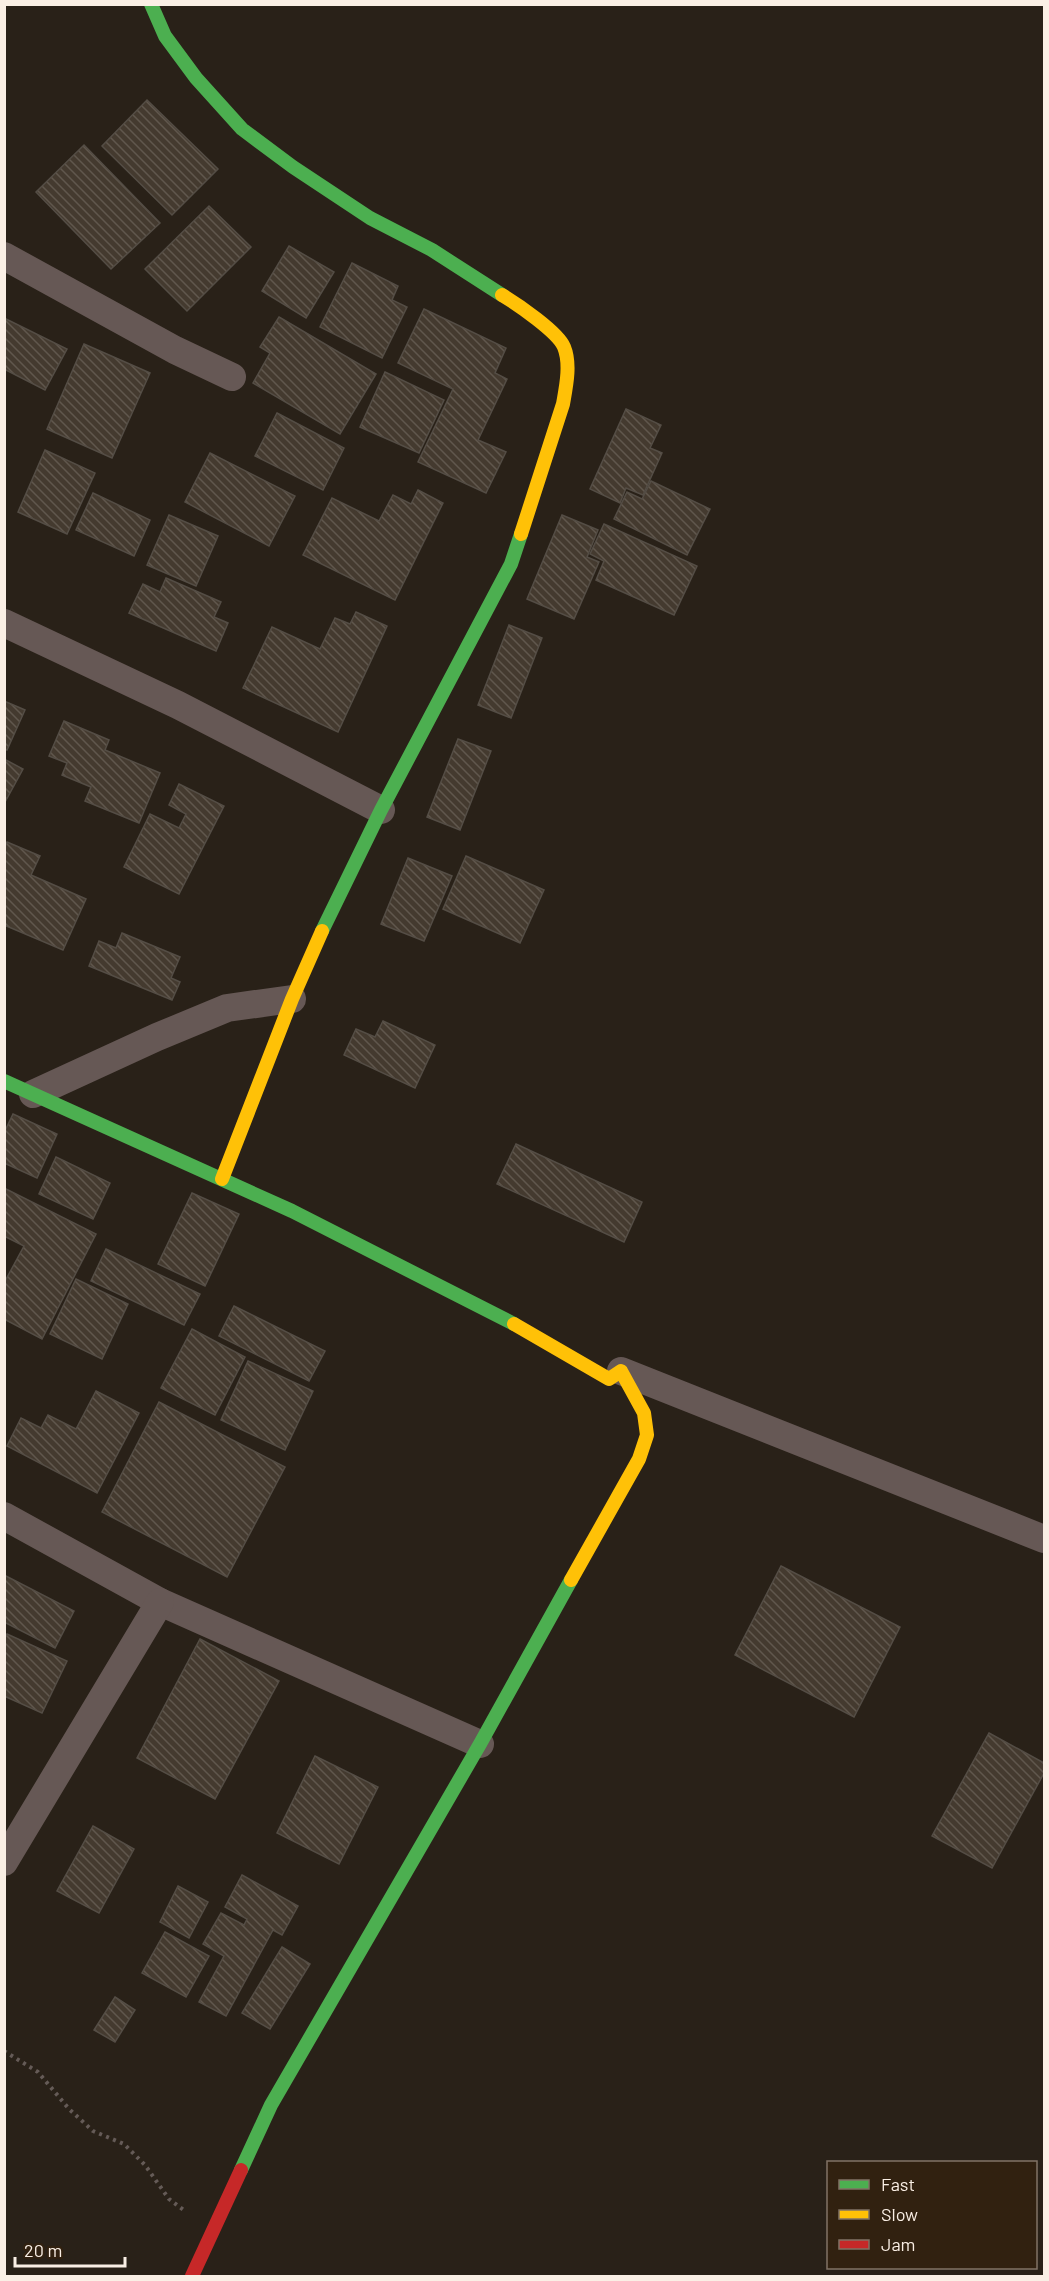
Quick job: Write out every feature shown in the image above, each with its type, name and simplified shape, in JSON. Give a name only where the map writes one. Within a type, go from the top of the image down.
[{"type":"street","points":[[151,4],[165,36],[196,78],[242,129],[293,167],[370,218],[432,250],[512,301],[555,335],[564,347],[567,383],[563,404],[511,564],[381,810],[328,918],[292,999],[222,1179]]},
{"type":"street","points":[[4,256],[175,350],[232,376]]},
{"type":"street","points":[[4,623],[178,705],[381,810]]},
{"type":"street","points":[[33,1094],[156,1037],[227,1008],[292,999]]},
{"type":"street","points":[[4,1081],[292,1211],[518,1326],[609,1379],[621,1371]]},
{"type":"street","points":[[621,1371],[1044,1539]]},
{"type":"street","points":[[192,2277],[271,2105],[480,1744],[639,1459],[647,1435],[644,1413],[621,1371]]},
{"type":"street","points":[[4,1516],[160,1602],[480,1744]]},
{"type":"street","points":[[4,1862],[160,1602]]},
{"type":"path","points":[[4,2051],[38,2072],[69,2109],[93,2131],[124,2144],[145,2165],[169,2199],[213,2234]]},
{"type":"building","points":[[147,100],[218,169],[172,215],[102,146]]},
{"type":"building","points":[[84,145],[160,223],[111,269],[36,192]]},
{"type":"building","points":[[209,206],[251,247],[187,311],[145,269]]},
{"type":"building","points":[[289,246],[334,272],[306,318],[262,291]]},
{"type":"building","points":[[352,263],[398,286],[392,300],[407,307],[382,358],[320,327]]},
{"type":"building","points":[[424,309],[506,348],[495,373],[507,379],[478,440],[506,452],[486,493],[418,462],[453,389],[398,363]]},
{"type":"building","points":[[279,317],[376,374],[340,434],[253,383],[270,353],[260,347]]},
{"type":"building","points":[[4,318],[67,349],[45,390],[4,369]]},
{"type":"building","points":[[84,344],[150,373],[112,458],[47,429]]},
{"type":"building","points":[[385,372],[444,400],[419,453],[360,427]]},
{"type":"building","points":[[626,409],[661,425],[650,448],[662,453],[643,495],[626,488],[620,503],[590,489]]},
{"type":"building","points":[[277,413],[344,448],[323,490],[255,456]]},
{"type":"building","points":[[45,450],[95,473],[67,534],[18,512]]},
{"type":"building","points":[[210,453],[295,496],[269,546],[185,502]]},
{"type":"building","points":[[651,481],[710,509],[687,555],[614,519],[627,492],[642,499]]},
{"type":"building","points":[[418,490],[443,503],[395,600],[303,555],[332,498],[379,521],[393,495],[411,504]]},
{"type":"building","points":[[93,493],[150,520],[134,556],[76,530]]},
{"type":"building","points":[[169,515],[218,536],[196,586],[147,565]]},
{"type":"building","points":[[562,515],[598,530],[587,557],[599,562],[574,619],[527,599]]},
{"type":"building","points":[[604,524],[697,566],[674,615],[596,580],[604,561],[590,554]]},
{"type":"building","points":[[166,578],[221,602],[214,617],[228,623],[216,651],[129,613],[143,584],[160,592]]},
{"type":"building","points":[[356,612],[387,626],[338,732],[243,688],[272,627],[320,649],[335,618],[350,624]]},
{"type":"building","points":[[509,625],[542,638],[511,718],[478,705]]},
{"type":"building","points":[[4,701],[25,710],[7,750],[4,749]]},
{"type":"building","points":[[64,721],[109,740],[105,750],[160,773],[139,823],[85,801],[91,787],[62,775],[67,763],[49,756]]},
{"type":"building","points":[[458,739],[491,751],[460,830],[427,817]]},
{"type":"building","points":[[4,759],[23,769],[4,804]]},
{"type":"building","points":[[179,784],[224,806],[179,894],[124,867],[150,814],[179,828],[186,814],[169,805]]},
{"type":"building","points":[[7,842],[40,856],[31,875],[86,899],[63,950],[4,925],[4,849]]},
{"type":"building","points":[[466,856],[544,890],[520,943],[443,909]]},
{"type":"building","points":[[408,858],[452,876],[424,941],[381,924]]},
{"type":"building","points":[[122,933],[180,957],[171,978],[180,982],[172,1000],[89,966],[99,941],[116,948]]},
{"type":"building","points":[[383,1021],[435,1045],[415,1088],[344,1055],[356,1029],[375,1037]]},
{"type":"building","points":[[13,1114],[57,1134],[37,1178],[4,1163],[4,1133]]},
{"type":"building","points":[[516,1144],[642,1202],[624,1242],[497,1184]]},
{"type":"building","points":[[56,1157],[110,1183],[93,1219],[39,1194]]},
{"type":"building","points":[[4,1188],[96,1234],[42,1339],[4,1319],[4,1283],[24,1246],[4,1236]]},
{"type":"building","points":[[192,1193],[239,1214],[205,1286],[158,1264]]},
{"type":"building","points":[[106,1249],[200,1294],[184,1325],[91,1281]]},
{"type":"building","points":[[76,1279],[128,1304],[102,1359],[50,1334]]},
{"type":"building","points":[[234,1306],[325,1351],[309,1381],[219,1336]]},
{"type":"building","points":[[192,1329],[245,1357],[215,1415],[161,1388]]},
{"type":"building","points":[[248,1361],[313,1391],[285,1450],[221,1420]]},
{"type":"building","points":[[96,1391],[139,1413],[97,1493],[7,1446],[21,1418],[41,1428],[48,1415],[76,1429]]},
{"type":"building","points":[[159,1402],[285,1467],[227,1577],[102,1512]]},
{"type":"building","points":[[781,1566],[900,1627],[854,1717],[735,1655]]},
{"type":"building","points":[[4,1575],[74,1611],[55,1648],[4,1622]]},
{"type":"building","points":[[7,1634],[67,1661],[42,1713],[4,1696],[4,1640]]},
{"type":"building","points":[[200,1639],[279,1681],[215,1799],[137,1758]]},
{"type":"building","points":[[989,1733],[1044,1763],[1044,1773],[992,1868],[932,1836]]},
{"type":"building","points":[[315,1756],[378,1787],[339,1864],[277,1833]]},
{"type":"building","points":[[93,1826],[134,1849],[99,1913],[57,1891]]},
{"type":"building","points":[[242,1875],[298,1906],[282,1935],[273,1930],[226,2016],[199,2002],[224,1956],[203,1944],[221,1913],[244,1925],[247,1919],[225,1907]]},
{"type":"building","points":[[178,1886],[208,1902],[189,1938],[160,1922]]},
{"type":"building","points":[[165,1932],[209,1956],[186,1997],[142,1973]]},
{"type":"building","points":[[282,1947],[310,1964],[270,2029],[242,2013]]},
{"type":"building","points":[[115,1997],[135,2010],[115,2042],[94,2030]]},
{"type":"traffic: fast","points":[[151,4],[165,36],[196,78],[242,129],[293,167],[370,218],[432,250],[502,295]]},
{"type":"traffic: fast","points":[[322,931],[381,810],[511,564],[521,534]]},
{"type":"traffic: fast","points":[[4,1081],[292,1211],[514,1324]]},
{"type":"traffic: fast","points":[[241,2170],[271,2105],[480,1744],[571,1580]]},
{"type":"traffic: slow","points":[[502,295],[527,311],[554,334],[564,347],[567,361],[563,404],[521,534]]},
{"type":"traffic: slow","points":[[222,1179],[292,999],[322,931]]},
{"type":"traffic: slow","points":[[514,1324],[609,1379],[621,1371],[644,1413],[647,1435],[639,1459],[571,1580]]},
{"type":"traffic: jam","points":[[192,2276],[241,2170]]}]
